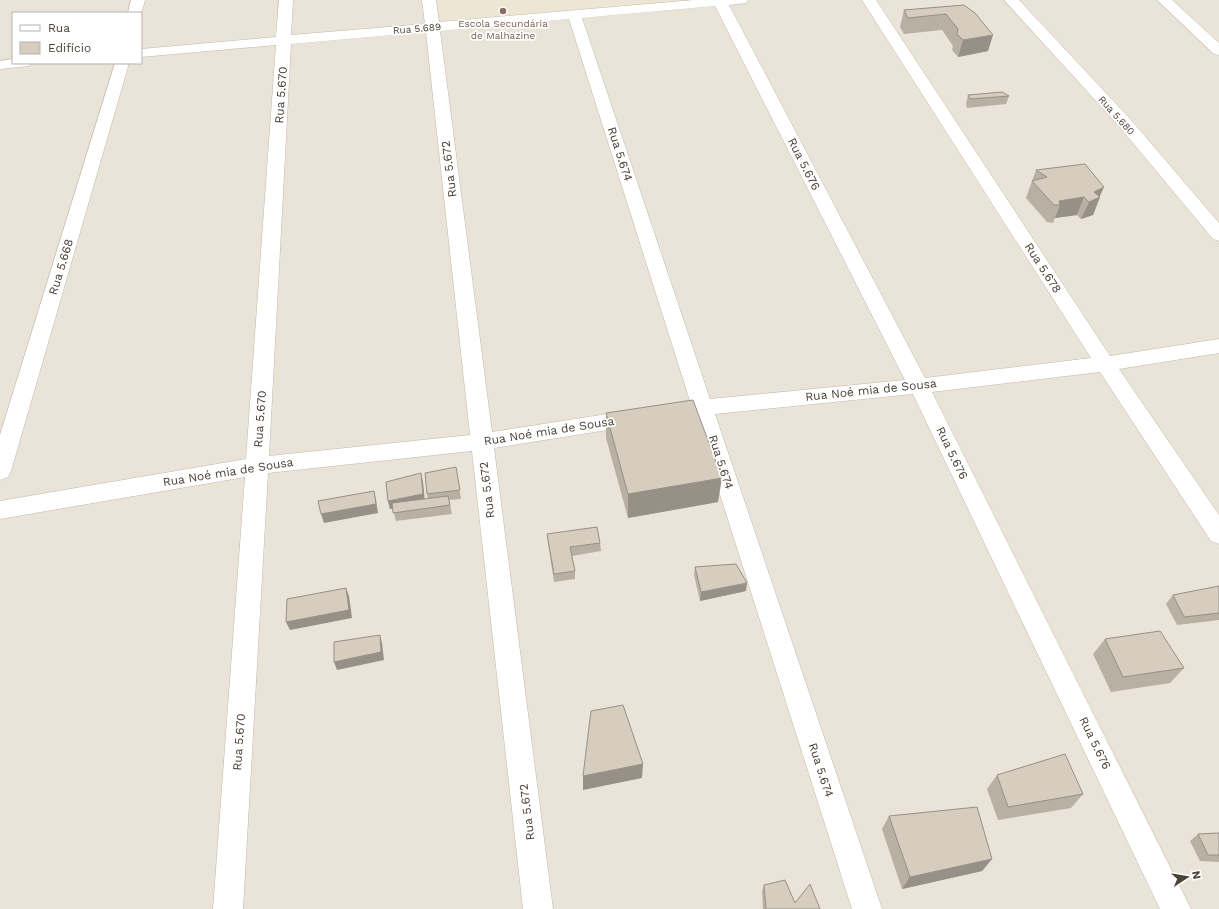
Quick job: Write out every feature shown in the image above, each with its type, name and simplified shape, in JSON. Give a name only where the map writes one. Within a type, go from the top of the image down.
[{"type":"street","points":[[135,12],[138,0]]},
{"type":"street","name":"Rua 5.670","points":[[228,909],[258,466],[286,0]]},
{"type":"street","name":"Rua 5.672","points":[[429,0],[538,909]]},
{"type":"street","name":"Rua 5.678","points":[[869,0],[1105,364],[1219,534]]},
{"type":"street","name":"Rua 5.680","points":[[1011,0],[1125,123],[1219,235]]},
{"type":"street","points":[[1164,0],[1219,51]]},
{"type":"street","name":"Rua 5.689","points":[[142,53],[727,1]]},
{"type":"street","name":"Rua 5.676","points":[[727,1],[919,386],[1176,909]]},
{"type":"street","name":"Rua 5.674","points":[[574,14],[867,909]]},
{"type":"street","points":[[0,65],[12,64]]},
{"type":"street","name":"Rua 5.668","points":[[0,471],[122,64]]},
{"type":"street","name":"Rua Noé mia de Sousa","points":[[0,510],[258,466],[482,442],[703,407],[919,386],[1105,364],[1219,346]]},
{"type":"shaded area","points":[[0,0],[1219,0],[1219,909],[0,909]]},
{"type":"shaded area","name":"Escola Secundária de Malhazine","points":[[437,0],[697,0],[439,22]]},
{"type":"building","points":[[964,5],[975,13],[993,35],[963,40],[957,34],[958,29],[946,14],[908,18],[904,10]]},
{"type":"building","points":[[1002,92],[1009,96],[970,99],[968,95]]},
{"type":"building","points":[[1085,164],[1104,187],[1094,192],[1100,197],[1089,202],[1084,197],[1059,201],[1060,205],[1054,205],[1032,181],[1047,177],[1036,170]]},
{"type":"building","points":[[693,400],[722,478],[628,494],[606,413]]},
{"type":"building","points":[[456,467],[460,490],[427,494],[425,473]]},
{"type":"building","points":[[421,473],[423,494],[388,501],[386,482]]},
{"type":"building","points":[[374,491],[376,504],[321,514],[318,501]]},
{"type":"building","points":[[448,496],[450,505],[393,513],[392,503]]},
{"type":"building","points":[[597,527],[600,543],[570,547],[575,571],[554,574],[547,534]]},
{"type":"building","points":[[736,564],[747,583],[701,592],[695,567]]},
{"type":"building","points":[[1219,586],[1219,613],[1184,617],[1173,595]]},
{"type":"building","points":[[346,588],[349,610],[286,622],[287,599]]},
{"type":"building","points":[[1160,631],[1184,668],[1123,677],[1105,639]]},
{"type":"building","points":[[380,635],[381,652],[334,662],[334,642]]},
{"type":"building","points":[[623,705],[643,764],[583,776],[591,711]]},
{"type":"building","points":[[1065,754],[1083,794],[1008,807],[997,775]]},
{"type":"building","points":[[977,807],[992,859],[910,877],[889,816]]},
{"type":"building","points":[[1219,833],[1219,855],[1208,855],[1198,834]]},
{"type":"building","points":[[785,880],[795,903],[810,884],[820,909],[766,909],[764,885]]},
{"type":"place","name":"Escola Secundária de Malhazine","points":[[503,11]]}]
